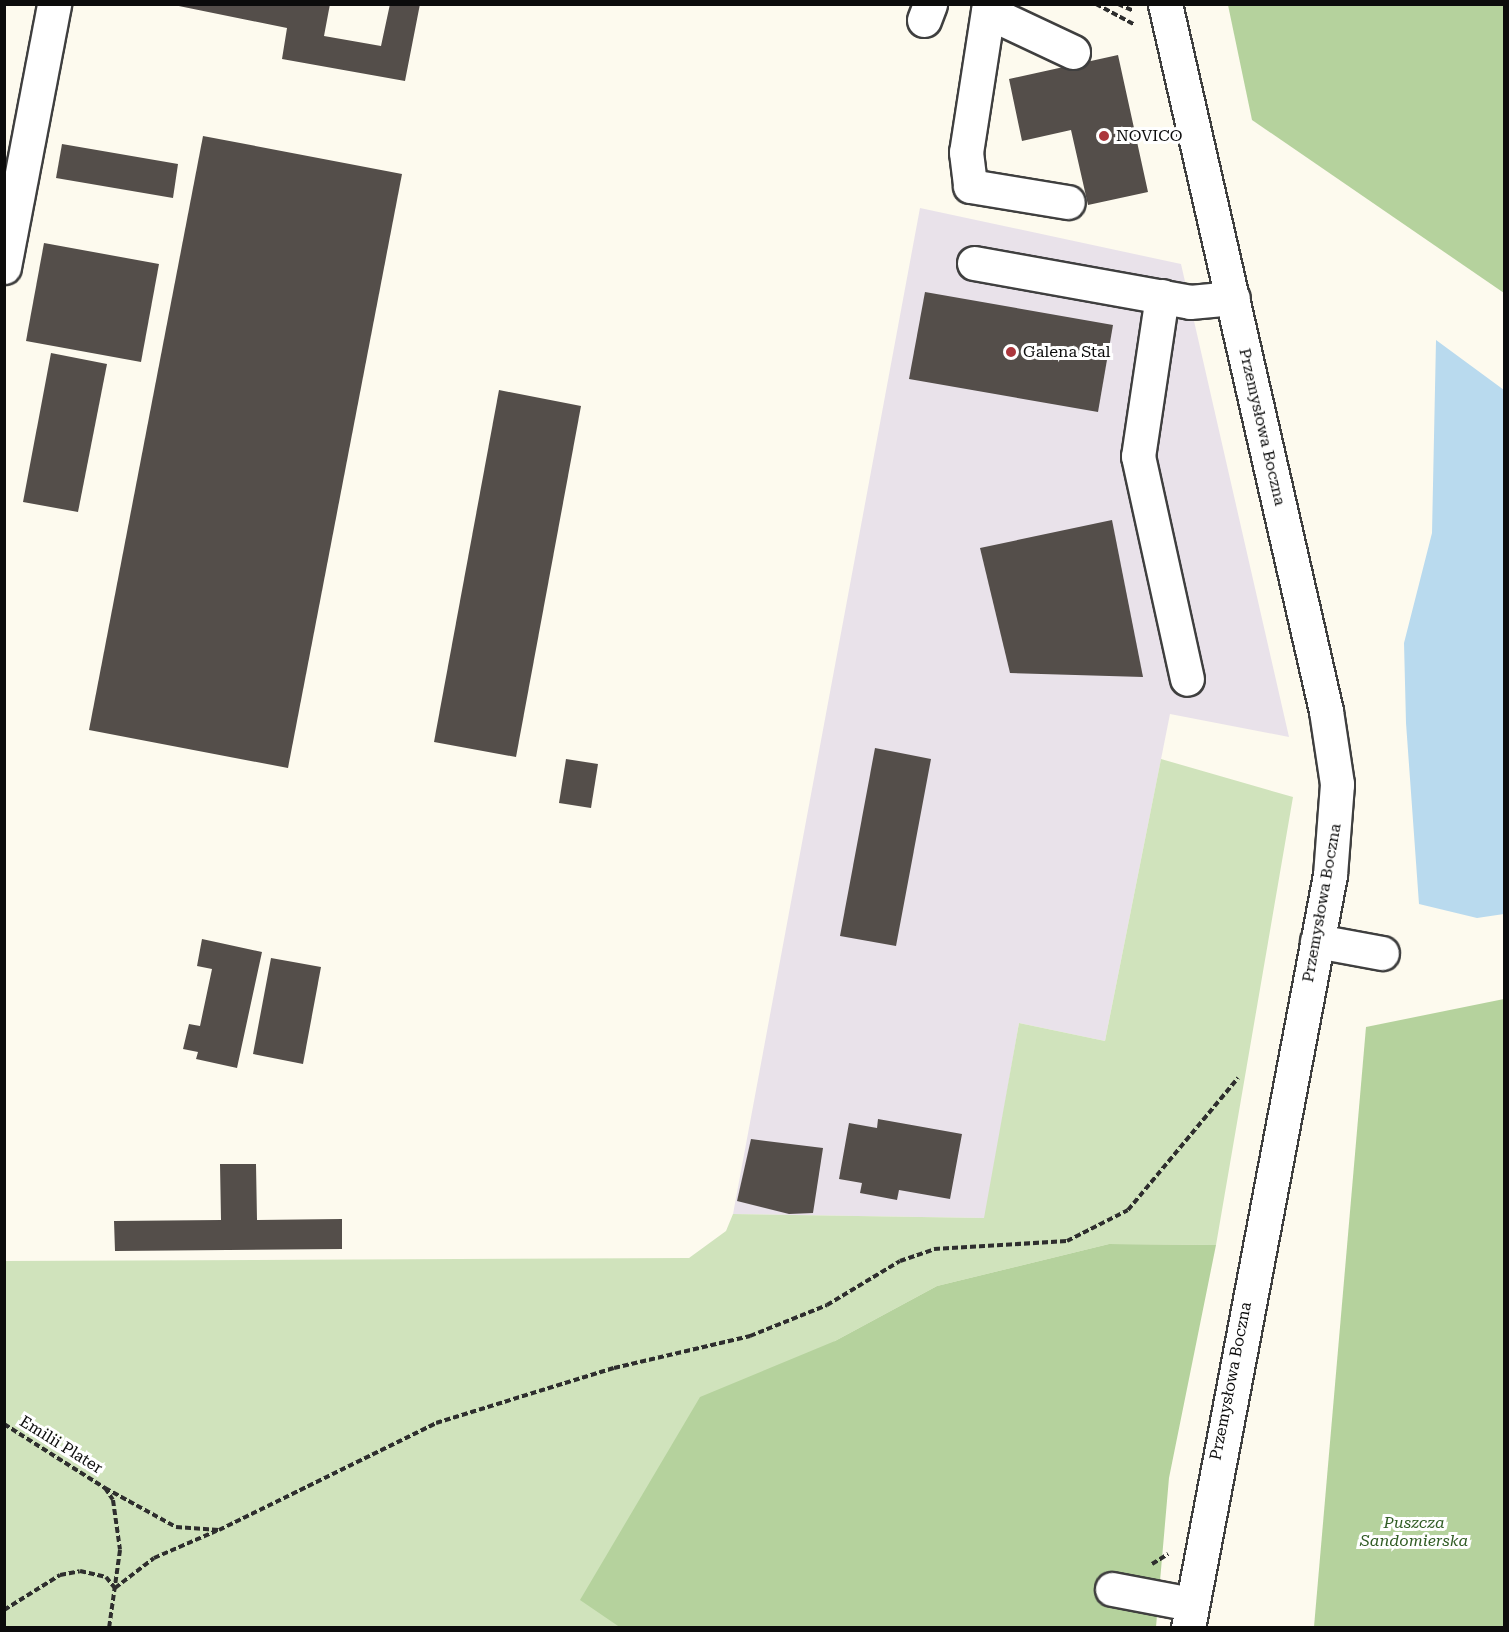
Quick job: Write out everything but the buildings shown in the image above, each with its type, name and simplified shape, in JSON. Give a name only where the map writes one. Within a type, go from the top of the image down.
[{"type":"street","points":[[4,267],[54,4]]},
{"type":"street","points":[[1068,202],[970,186],[966,152],[988,8],[1073,52]]},
{"type":"street","name":"Przemysłowa Boczna","points":[[1156,9],[1233,298],[1333,749],[1336,831],[1190,1616]]},
{"type":"street","points":[[974,263],[1203,303],[1233,298]]},
{"type":"street","points":[[1162,297],[1138,456],[1187,679]]},
{"type":"street","points":[[1317,941],[1382,953]]},
{"type":"street","points":[[1126,1592],[1190,1616]]},
{"type":"path","points":[[1096,4],[1130,19],[1137,31]]},
{"type":"path","points":[[1118,4],[1156,9]]},
{"type":"path","points":[[4,1610],[60,1575],[80,1571],[106,1577],[115,1588],[154,1558],[219,1530],[436,1423],[614,1368],[750,1335],[826,1305],[900,1261],[934,1249],[1067,1241],[1101,1228],[1128,1210],[1238,1078]]},
{"type":"path","name":"Emilii Plater","points":[[4,1424],[105,1488],[119,1522],[115,1588],[109,1628]]},
{"type":"path","points":[[105,1488],[176,1527],[219,1530]]},
{"type":"path","points":[[1126,1592],[1143,1573],[1167,1556],[1171,1547]]},
{"type":"shaded area","points":[[920,208],[1181,264],[1289,737],[1170,714],[1105,1041],[1019,1023],[985,1218],[733,1214]]},
{"type":"green space","points":[[1228,5],[1504,5],[1504,293],[1252,120]]},
{"type":"green space","points":[[1161,759],[1293,797],[1216,1245],[1109,1244],[937,1286],[835,1341],[581,1599],[621,1627],[5,1627],[4,1261],[689,1258],[726,1231],[733,1214],[984,1218],[1019,1023],[1105,1041]]},
{"type":"green space","name":"Puszcza Sandomierska","points":[[1504,999],[1504,1627],[1314,1627],[1366,1027]]},
{"type":"green space","points":[[1109,1244],[1216,1245],[1169,1478],[1156,1627],[621,1628],[580,1600],[700,1397],[835,1341],[937,1286]]},
{"type":"water","points":[[1436,340],[1504,390],[1504,914],[1477,918],[1419,904],[1406,723],[1404,643],[1432,533]]},
{"type":"place","name":"NOVICO","points":[[1104,136]]},
{"type":"place","name":"Galena Stal","points":[[1011,352]]}]
